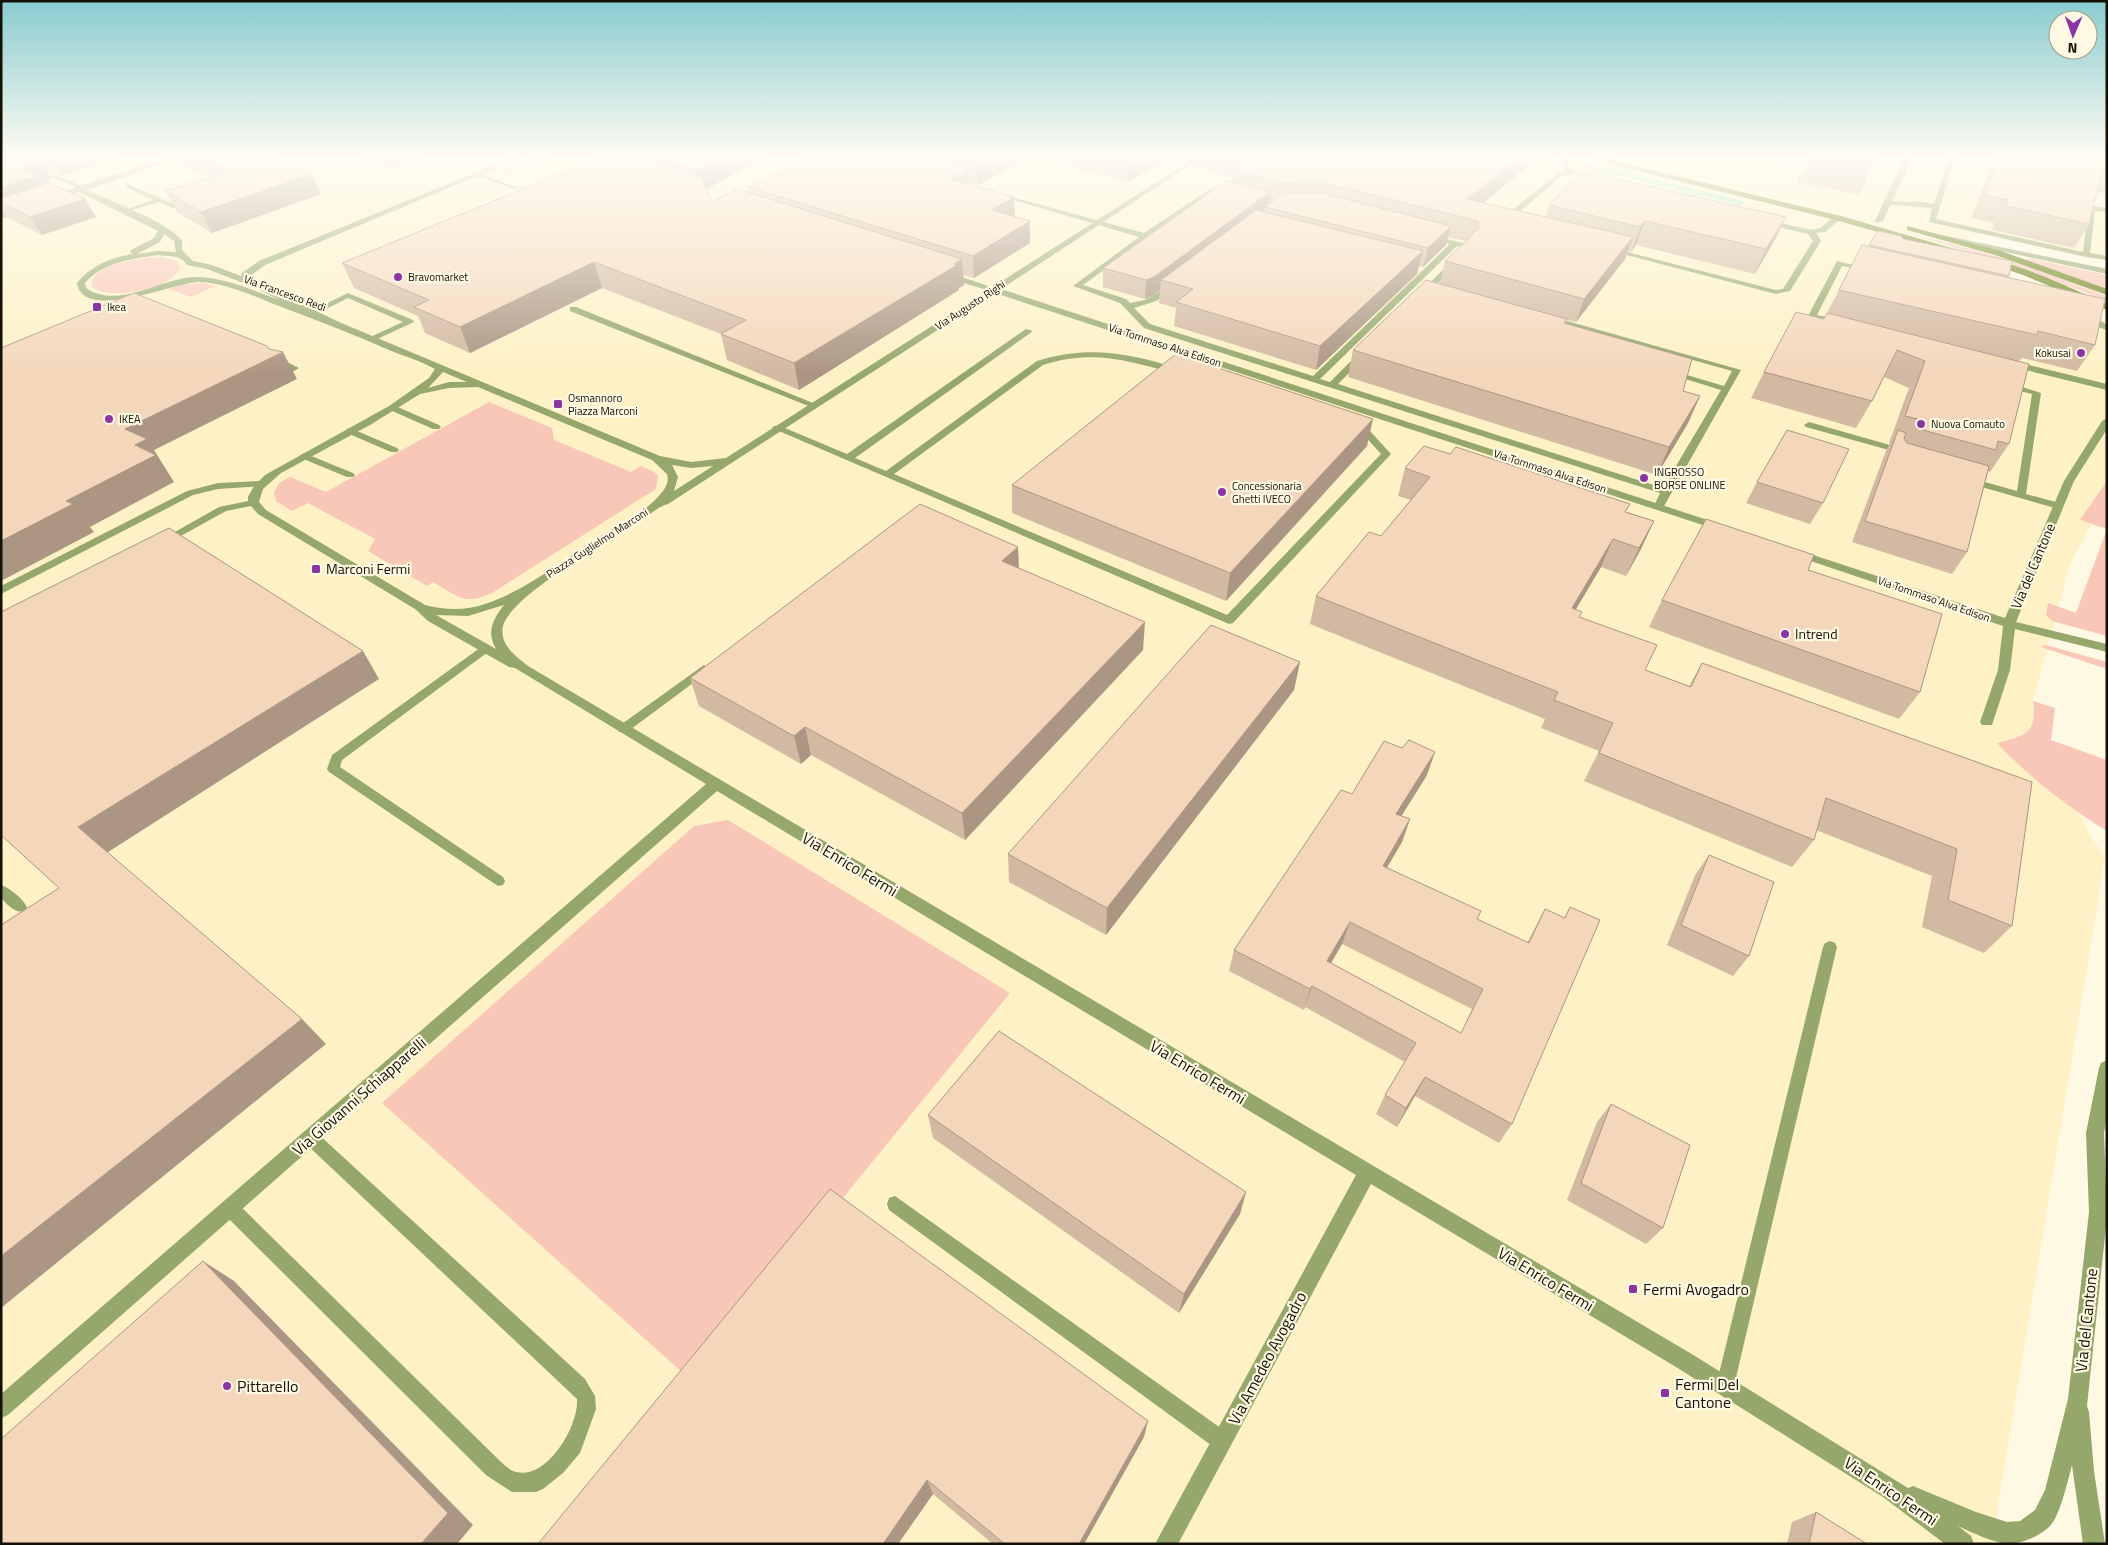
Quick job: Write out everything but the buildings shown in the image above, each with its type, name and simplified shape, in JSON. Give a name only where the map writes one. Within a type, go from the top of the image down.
[{"type":"main road","points":[[1881,230],[1970,255]]},
{"type":"main road","points":[[1917,230],[2016,259],[2107,292]]},
{"type":"main road","points":[[1993,262],[2070,290],[2107,306]]},
{"type":"main road","points":[[2070,290],[2107,314]]},
{"type":"street","points":[[249,282],[245,275],[262,263],[341,230]]},
{"type":"street","name":"Via Augusto Righi","points":[[650,510],[703,478],[741,451],[1086,230]]},
{"type":"street","points":[[162,231],[178,240],[178,250],[187,260]]},
{"type":"street","name":"Via Francesco Redi","points":[[162,231],[156,240],[145,247],[89,274],[83,280],[81,286],[84,292],[108,297],[144,293],[189,280],[215,280],[336,324],[438,366]]},
{"type":"street","points":[[1945,237],[2107,272]]},
{"type":"street","name":"Via Francesco Redi","points":[[105,265],[124,258],[150,254],[172,254],[249,282],[336,324]]},
{"type":"street","name":"Via Francesco Redi","points":[[168,285],[185,274],[190,268],[187,260]]},
{"type":"street","points":[[209,267],[236,267],[262,263]]},
{"type":"street","name":"Via Tommaso Alva Edison","points":[[993,289],[1732,531]]},
{"type":"street","name":"Piazza Guglielmo Marconi","points":[[423,608],[448,614],[476,611],[504,600],[538,582],[650,510],[668,492],[674,480],[670,470],[656,458],[438,366]]},
{"type":"street","name":"Piazza Guglielmo Marconi","points":[[411,398],[437,376],[440,369],[438,366]]},
{"type":"street","name":"Piazza Guglielmo Marconi","points":[[488,387],[449,385],[425,391],[277,471],[261,484],[255,493],[253,503],[262,512],[423,608],[432,618],[524,670]]},
{"type":"street","name":"Via del Cantone","points":[[1987,722],[2005,665],[2009,624],[2019,597],[2070,482],[2107,421]]},
{"type":"street","name":"Via Augusto Righi","points":[[656,458],[677,464],[704,465],[726,459],[741,451]]},
{"type":"street","name":"Via Tommaso Alva Edison","points":[[1788,550],[2009,624],[2107,648]]},
{"type":"street","name":"Via Enrico Fermi","points":[[538,582],[510,607],[499,622],[497,632],[499,643],[524,670],[1725,1386],[1891,1488],[1963,1544]]},
{"type":"street","name":"Via Giovanni Schiapparelli","points":[[1,1408],[716,784]]},
{"type":"street","name":"Via del Cantone","points":[[1891,1488],[1976,1523],[2008,1533],[2023,1531],[2043,1518],[2054,1491],[2078,1399],[2102,1207],[2095,1133],[2107,1068]]},
{"type":"street","name":"Via Amedeo Avogadro","points":[[1166,1544],[1367,1172]]},
{"type":"street","name":"Via del Cantone","points":[[2078,1399],[2083,1471],[2094,1544]]},
{"type":"lane","points":[[1123,230],[1145,236]]},
{"type":"lane","points":[[1154,230],[1078,286],[1123,301],[1147,326],[1666,492]]},
{"type":"lane","points":[[1803,230],[1811,232],[1821,230]]},
{"type":"lane","points":[[1976,230],[2107,258]]},
{"type":"lane","points":[[2086,255],[2089,230]]},
{"type":"lane","points":[[1599,247],[1776,292],[1786,291],[1817,241],[1811,232]]},
{"type":"lane","points":[[1418,234],[1469,247],[1429,288],[1450,291]]},
{"type":"lane","points":[[1315,379],[1455,244]]},
{"type":"lane","points":[[1984,270],[1993,262]]},
{"type":"lane","points":[[1850,325],[1812,316],[1840,263],[1878,272]]},
{"type":"lane","points":[[1416,270],[1426,272]]},
{"type":"lane","points":[[937,272],[993,289]]},
{"type":"lane","points":[[1129,306],[1145,304],[1157,299],[1179,282]]},
{"type":"lane","points":[[133,306],[124,303],[144,293]]},
{"type":"lane","points":[[312,312],[348,295],[410,322],[373,339]]},
{"type":"lane","points":[[573,309],[814,405]]},
{"type":"lane","points":[[1544,317],[1737,370],[1659,506]]},
{"type":"lane","points":[[2078,318],[2098,323],[2107,328]]},
{"type":"lane","points":[[848,458],[1029,331]]},
{"type":"lane","points":[[1332,385],[1372,345]]},
{"type":"lane","points":[[887,475],[1040,363],[1050,359],[1071,354],[1110,354],[1136,359],[1187,374]]},
{"type":"lane","points":[[267,357],[295,368],[286,372]]},
{"type":"lane","points":[[2002,361],[2107,387]]},
{"type":"lane","points":[[1660,370],[1726,389]]},
{"type":"lane","points":[[1999,383],[2037,393],[2021,495]]},
{"type":"lane","points":[[392,408],[436,427]]},
{"type":"lane","points":[[1809,425],[1901,451],[1898,460],[1907,463]]},
{"type":"lane","points":[[778,428],[1229,620],[1386,454],[1366,432],[1347,426]]},
{"type":"lane","points":[[350,431],[394,450]]},
{"type":"lane","points":[[304,456],[350,475]]},
{"type":"lane","points":[[1955,476],[2059,506]]},
{"type":"lane","points":[[1,591],[190,493],[218,486],[261,484]]},
{"type":"lane","points":[[154,546],[222,509],[253,503]]},
{"type":"lane","points":[[484,649],[336,758],[333,769],[498,881]]},
{"type":"lane","points":[[623,729],[716,659]]},
{"type":"lane","points":[[1,890],[20,907]]},
{"type":"lane","points":[[1725,1386],[1830,947]]},
{"type":"lane","points":[[230,1208],[493,1468],[512,1482],[536,1482],[556,1466],[573,1446],[587,1409],[586,1396],[578,1386],[311,1138]]},
{"type":"lane","points":[[895,1204],[1222,1441]]},
{"type":"shaded area","points":[[1,230],[2107,230],[2107,260],[1976,232],[1959,259],[2071,301],[2107,322],[2107,496],[2070,564],[2032,705],[2088,832],[2105,858],[1992,1544],[1,1544]]},
{"type":"shaded area","points":[[1921,237],[2015,262],[2107,296],[2107,301],[2034,273]]},
{"type":"shaded area","points":[[161,257],[176,261],[180,267],[175,275],[153,287],[125,293],[111,293],[100,291],[92,286],[93,278],[99,272],[109,267],[132,260]]},
{"type":"shaded area","points":[[2029,258],[2107,275],[2107,290],[2026,260]]},
{"type":"shaded area","points":[[204,283],[215,286],[191,297],[169,289],[181,285]]},
{"type":"shaded area","points":[[489,402],[552,428],[554,440],[631,472],[641,466],[654,472],[658,476],[656,489],[492,593],[474,599],[461,598],[433,582],[427,586],[368,551],[375,539],[308,503],[292,511],[276,501],[274,493],[279,483],[290,477],[326,492]]},
{"type":"shaded area","points":[[2107,481],[2107,529],[2080,520]]},
{"type":"shaded area","points":[[2107,529],[2107,636],[2052,621],[2046,615],[2048,603],[2076,613]]},
{"type":"shaded area","points":[[2046,645],[2107,662],[2107,669],[2041,647]]},
{"type":"shaded area","points":[[2033,701],[2055,708],[2051,740],[2107,760],[2107,831],[2049,791],[1997,743],[2022,735],[2031,727],[2034,712]]},
{"type":"shaded area","points":[[728,820],[1010,993],[693,1382],[382,1103],[694,826]]},
{"type":"place","name":"Bravomarket","points":[[398,277]]},
{"type":"place","name":"Ikea","points":[[97,307]]},
{"type":"place","name":"Kokusai","points":[[2081,353]]},
{"type":"place","name":"Osmannoro Piazza Marconi","points":[[558,404]]},
{"type":"place","name":"IKEA","points":[[109,419]]},
{"type":"place","name":"Nuova Comauto","points":[[1921,424]]},
{"type":"place","name":"INGROSSO BORSE ONLINE","points":[[1644,478]]},
{"type":"place","name":"Concessionaria Ghetti IVECO","points":[[1222,492]]},
{"type":"place","name":"Marconi Fermi","points":[[316,569]]},
{"type":"place","name":"Intrend","points":[[1785,634]]},
{"type":"place","name":"Fermi Avogadro","points":[[1633,1289]]},
{"type":"place","name":"Pittarello","points":[[227,1386]]},
{"type":"place","name":"Fermi Del Cantone","points":[[1665,1393]]}]
